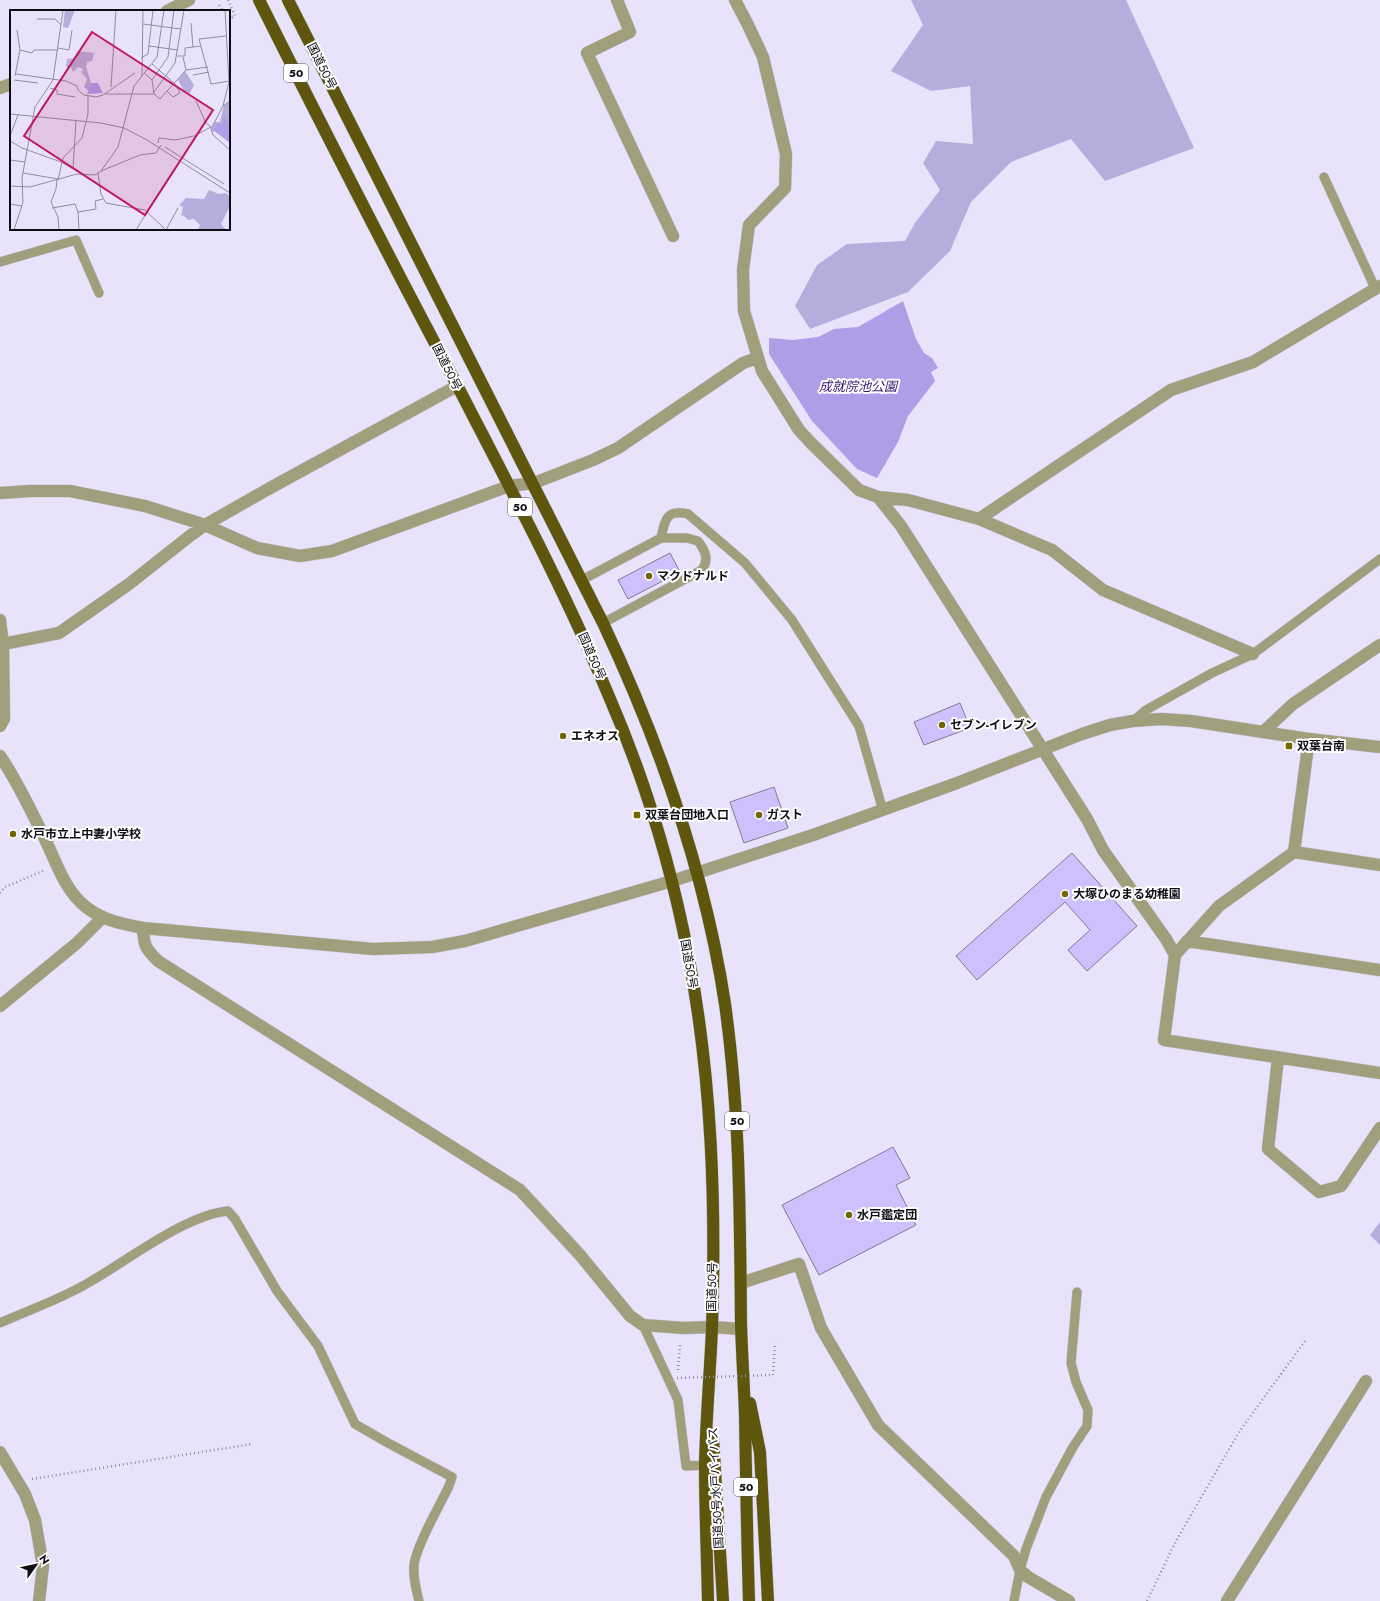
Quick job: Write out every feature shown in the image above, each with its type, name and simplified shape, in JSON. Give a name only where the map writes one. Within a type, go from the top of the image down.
[{"type":"highway","name":"国道50号","points":[[260,0],[333,147],[510,486],[582,634],[610,696],[640,776],[672,881],[688,955],[706,1077],[713,1168],[712,1327],[710,1375]]},
{"type":"highway","name":"国道50号","points":[[288,0],[604,623],[631,682],[662,764],[698,873],[715,947],[734,1074],[739,1163],[741,1329],[744,1372]]},
{"type":"highway","points":[[744,1372],[760,1452],[768,1601]]},
{"type":"highway","name":"50","points":[[744,1372],[749,1601]]},
{"type":"highway","points":[[708,1601],[705,1465],[710,1375]]},
{"type":"highway","name":"国道50号水戸バイパス","points":[[710,1375],[723,1601]]},
{"type":"street","points":[[169,10],[189,0]]},
{"type":"street","points":[[617,0],[630,32],[587,53],[673,236]]},
{"type":"street","points":[[734,0],[763,57],[786,154],[785,188],[749,225],[743,270],[744,311],[762,371],[799,430],[859,490],[878,497],[908,500],[979,519],[1052,550],[1103,590],[1253,654]]},
{"type":"street","points":[[0,88],[10,84]]},
{"type":"street","points":[[979,519],[1171,390],[1253,362],[1378,287]]},
{"type":"street","points":[[0,493],[70,491],[145,506],[205,525],[257,548],[300,556],[332,551],[510,486],[534,483],[593,460],[618,448],[743,363],[757,358]]},
{"type":"street","points":[[3,644],[59,633],[129,584],[190,535],[205,525],[457,386]]},
{"type":"street","points":[[878,497],[901,526],[1087,819],[1103,850],[1166,939],[1175,955]]},
{"type":"street","points":[[0,620],[3,644],[4,719],[0,726]]},
{"type":"street","points":[[1263,732],[1293,704],[1380,645]]},
{"type":"street","points":[[0,756],[21,790],[71,892],[85,907],[103,917],[122,924],[142,928],[373,949],[432,947],[465,940],[672,881],[883,811],[1082,734],[1110,725],[1133,721],[1161,719],[1191,721],[1309,739],[1380,747]]},
{"type":"street","points":[[1294,852],[1309,739]]},
{"type":"street","points":[[1380,865],[1294,852],[1219,906],[1175,955],[1164,1040],[1380,1073]]},
{"type":"street","points":[[0,1006],[77,943],[103,917]]},
{"type":"street","points":[[142,928],[143,940],[147,950],[158,961],[520,1190],[580,1255],[630,1316],[643,1325],[684,1328],[712,1327],[741,1329]]},
{"type":"street","points":[[1187,941],[1380,970]]},
{"type":"street","points":[[1278,1058],[1268,1150],[1319,1192],[1341,1186],[1380,1128]]},
{"type":"street","points":[[741,1283],[799,1264],[821,1328],[878,1425],[1014,1556],[1020,1570],[1028,1577],[1069,1601]]},
{"type":"street","points":[[1227,1601],[1366,1381]]},
{"type":"street","points":[[0,1452],[25,1494],[35,1520],[43,1566],[40,1601]]},
{"type":"lane","points":[[1324,177],[1378,287]]},
{"type":"lane","points":[[0,262],[76,240],[99,293]]},
{"type":"lane","points":[[661,538],[664,520],[672,513],[680,512],[688,514],[745,563],[792,620],[859,726],[883,811]]},
{"type":"lane","points":[[582,580],[661,538],[687,538],[698,541],[704,549],[707,556],[706,564],[702,570],[604,623]]},
{"type":"lane","points":[[1133,721],[1146,710],[1212,673],[1253,654],[1380,559]]},
{"type":"lane","points":[[0,1323],[87,1284],[172,1232],[218,1212],[228,1210],[236,1219],[277,1291],[318,1346],[355,1424],[452,1477],[418,1551],[414,1564],[414,1584],[419,1601]]},
{"type":"lane","points":[[1014,1601],[1020,1570],[1046,1497],[1073,1447],[1087,1426],[1088,1410],[1076,1382],[1071,1363],[1077,1292]]},
{"type":"lane","points":[[643,1325],[678,1400],[686,1466],[705,1465]]},
{"type":"path","points":[[228,0],[235,16],[230,18]]},
{"type":"path","points":[[220,6],[222,10]]},
{"type":"path","points":[[0,893],[5,887],[57,865]]},
{"type":"path","points":[[1147,1601],[1176,1541],[1239,1432],[1305,1341]]},
{"type":"path","points":[[680,1345],[677,1378],[773,1376],[775,1343]]},
{"type":"path","points":[[17,1481],[252,1444]]},
{"type":"shaded area","points":[[911,0],[1126,0],[1194,148],[1105,181],[1071,139],[1011,162],[971,202],[950,251],[908,292],[810,329],[795,306],[817,265],[847,244],[905,241],[915,223],[940,190],[923,163],[936,141],[973,144],[970,86],[931,91],[891,71],[923,25]]},
{"type":"shaded area","points":[[1380,1222],[1380,1245],[1370,1235]]},
{"type":"water","name":"成就院池公園","points":[[903,301],[916,339],[924,353],[932,358],[938,368],[931,372],[935,381],[908,416],[898,442],[877,478],[857,469],[812,421],[769,354],[769,338],[793,340],[818,337],[834,329],[858,327]]},
{"type":"building","name":"マクドナルド","points":[[670,553],[680,572],[628,599],[618,580]]},
{"type":"building","name":"セブン-イレブン","points":[[960,703],[970,728],[924,745],[914,722]]},
{"type":"building","name":"ガスト","points":[[774,787],[788,828],[744,843],[730,802]]},
{"type":"building","points":[[1072,853],[1137,926],[1087,971],[1068,950],[1090,930],[1065,902],[977,980],[956,956]]},
{"type":"building","name":"水戸鑑定団","points":[[893,1147],[910,1178],[896,1185],[916,1225],[819,1275],[782,1205]]},
{"type":"place","name":"マクドナルド","points":[[649,576]]},
{"type":"place","name":"セブン-イレブン","points":[[942,725]]},
{"type":"place","name":"エネオス","points":[[563,736]]},
{"type":"place","name":"双葉台南","points":[[1289,746]]},
{"type":"place","name":"双葉台団地入口","points":[[637,815]]},
{"type":"place","name":"ガスト","points":[[759,815]]},
{"type":"place","name":"水戸市立上中妻小学校","points":[[13,834]]},
{"type":"place","name":"大塚ひのまる幼稚園","points":[[1065,894]]},
{"type":"place","name":"水戸鑑定団","points":[[849,1215]]}]
